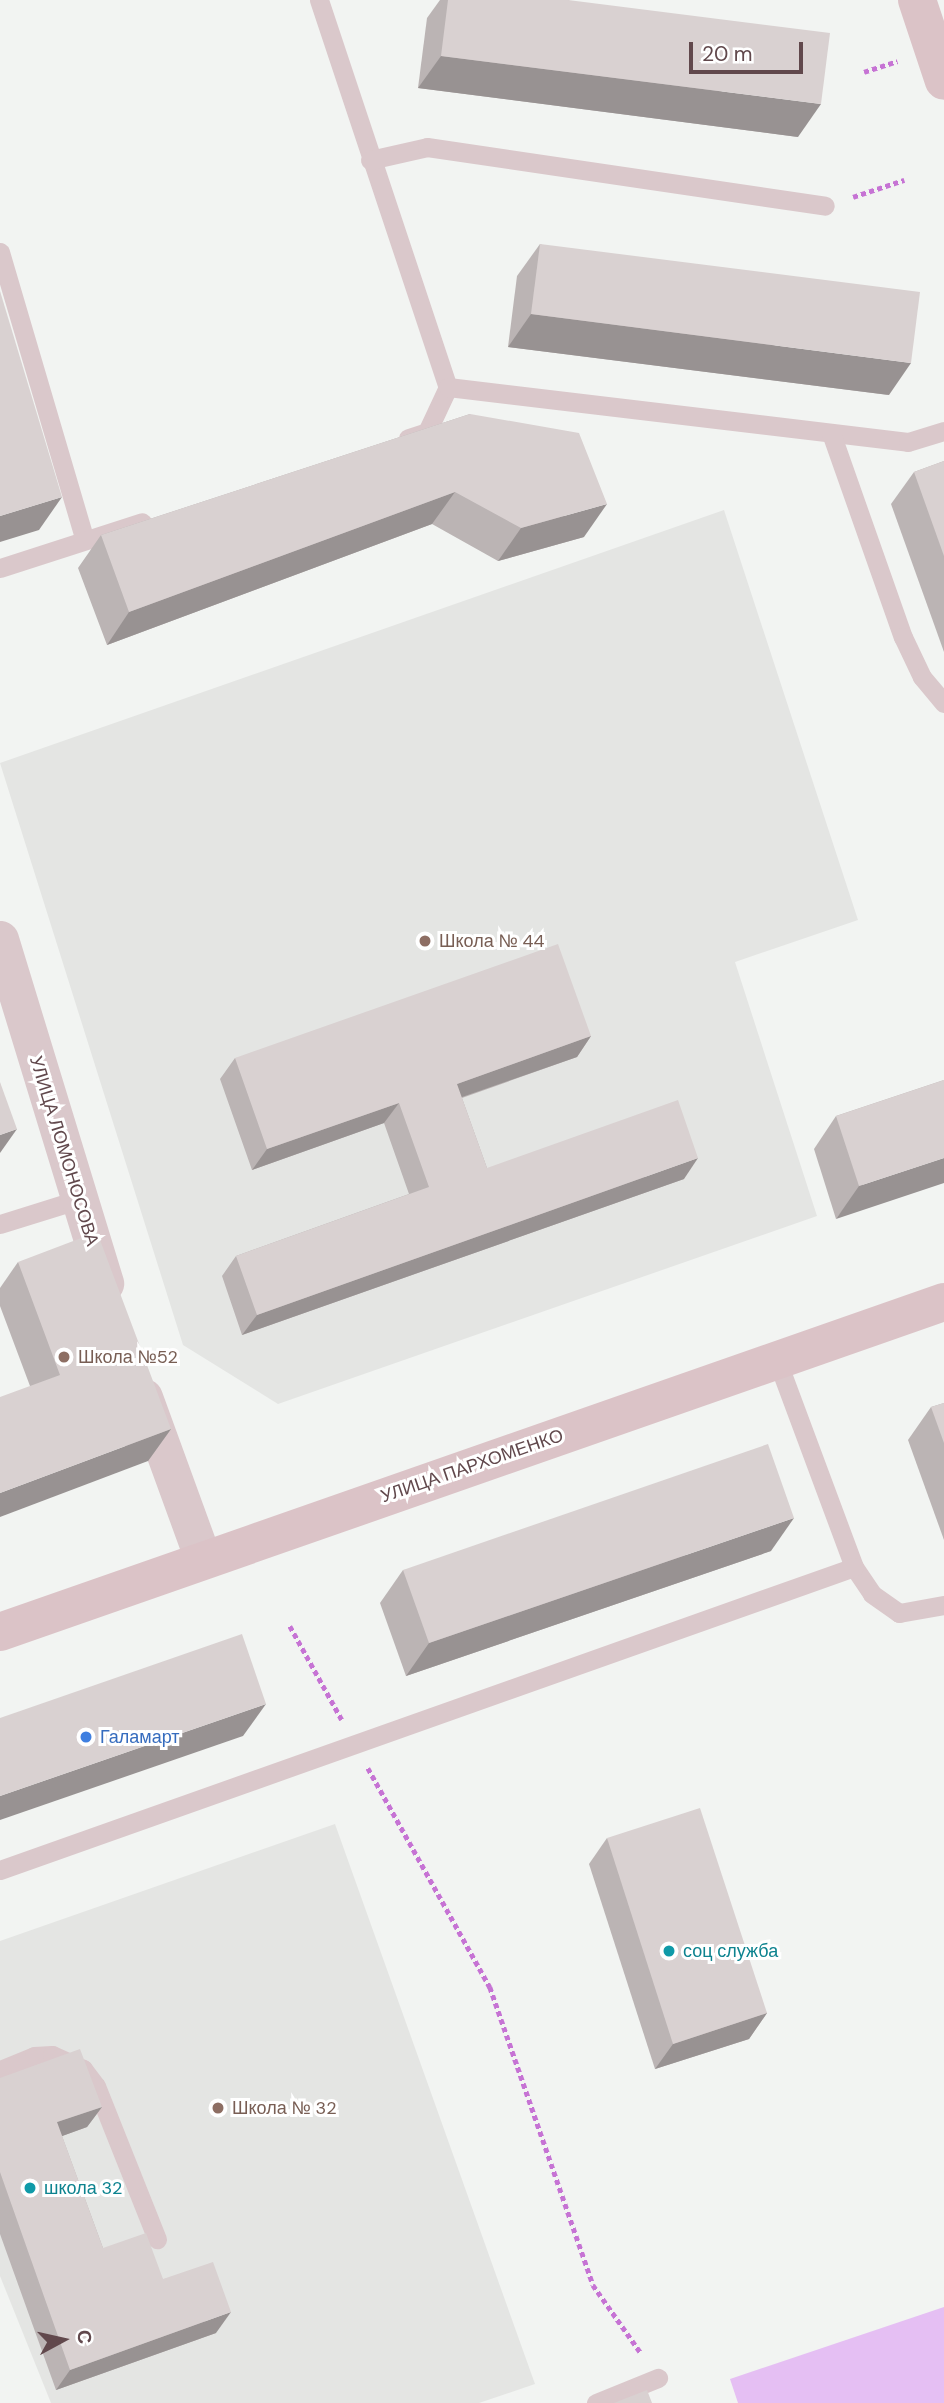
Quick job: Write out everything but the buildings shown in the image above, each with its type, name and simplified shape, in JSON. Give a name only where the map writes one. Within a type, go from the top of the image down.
[{"type":"main road","points":[[916,0],[944,81]]},
{"type":"main road","name":"УЛИЦА ПАРХОМЕНКО","points":[[0,1632],[944,1302]]},
{"type":"street","name":"УЛИЦА ЛОМОНОСОВА","points":[[0,939],[6,982],[114,1310]]},
{"type":"street","points":[[130,1359],[203,1559]]},
{"type":"lane","points":[[319,0],[370,160],[448,387],[427,432],[388,445]]},
{"type":"lane","points":[[370,160],[427,147],[825,206]]},
{"type":"lane","points":[[0,252],[85,540]]},
{"type":"lane","points":[[448,387],[908,442],[944,431]]},
{"type":"lane","points":[[831,433],[903,638],[922,677],[944,703]]},
{"type":"lane","points":[[0,568],[164,515]]},
{"type":"lane","points":[[0,1224],[77,1200]]},
{"type":"lane","points":[[777,1360],[854,1567],[883,1606],[899,1613],[944,1605]]},
{"type":"lane","points":[[0,1870],[854,1567]]},
{"type":"lane","points":[[0,2070],[34,2056],[52,2055],[83,2069],[96,2086],[157,2239]]},
{"type":"lane","points":[[596,2403],[658,2378]]},
{"type":"path","points":[[825,206],[904,180]]},
{"type":"path","points":[[290,1626],[490,1987],[593,2285],[658,2378]]},
{"type":"shaded area","name":"Школа № 44","points":[[724,510],[858,920],[735,962],[817,1216],[278,1404],[183,1345],[0,763]]},
{"type":"shaded area","name":"Школа № 32","points":[[335,1824],[535,2384],[479,2403],[51,2403],[0,2276],[0,1941]]},
{"type":"shaded area","points":[[944,2307],[944,2403],[738,2403],[730,2379]]},
{"type":"place","name":"Школа № 44","points":[[425,941]]},
{"type":"place","name":"Школа №52","points":[[64,1357]]},
{"type":"place","name":"Галамарт","points":[[86,1737]]},
{"type":"place","name":"соц служба","points":[[669,1951]]},
{"type":"place","name":"Школа № 32","points":[[218,2108]]},
{"type":"place","name":"школа 32","points":[[30,2188]]}]
